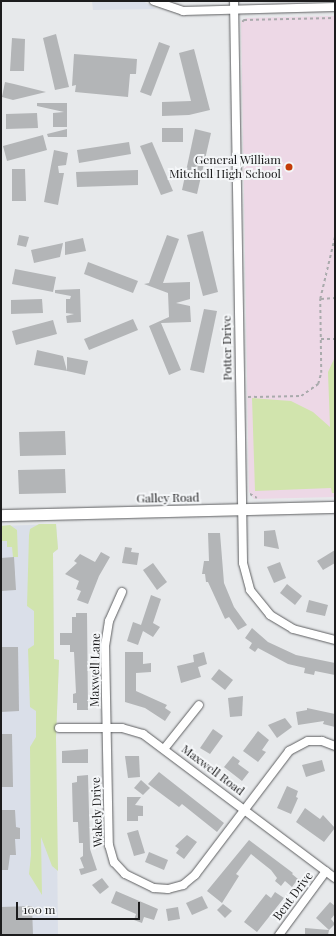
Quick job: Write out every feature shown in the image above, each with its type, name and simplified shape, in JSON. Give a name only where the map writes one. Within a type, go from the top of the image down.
[{"type":"main road","name":"Galley Road","points":[[1,515],[335,507]]},
{"type":"street","points":[[154,1],[183,10],[234,5],[335,7]]},
{"type":"street","name":"Potter Drive","points":[[234,5],[243,563],[247,582],[254,597],[280,622],[305,633],[335,640]]},
{"type":"street","name":"Maxwell Lane","points":[[106,728],[105,637],[109,621],[122,592]]},
{"type":"street","points":[[164,749],[199,705]]},
{"type":"street","name":"Maxwell Road","points":[[58,728],[106,728],[137,731],[164,749],[335,878]]},
{"type":"street","name":"Wakely Drive","points":[[106,728],[109,846],[114,862],[125,874],[154,888],[168,889],[183,885],[194,875],[295,746],[315,740],[335,746]]},
{"type":"street","name":"Bent Drive","points":[[279,935],[326,871]]},
{"type":"path","points":[[242,22],[335,18]]},
{"type":"path","points":[[248,397],[301,396],[310,392],[320,378],[320,298],[335,236]]},
{"type":"path","points":[[320,298],[335,298]]},
{"type":"path","points":[[321,339],[335,339]]},
{"type":"path","points":[[250,495],[255,498],[263,498]]},
{"type":"shaded area","points":[[92,1],[143,1],[156,9],[93,10]]},
{"type":"shaded area","name":"General William Mitchell High School","points":[[335,16],[335,497],[254,499],[249,492],[241,21],[246,18]]},
{"type":"shaded area","points":[[56,524],[58,549],[53,553],[54,659],[59,660],[56,738],[58,935],[1,935],[1,526]]},
{"type":"green space","points":[[335,357],[335,493],[332,493],[331,488],[255,491],[252,398],[291,401],[313,412],[330,427],[328,372]]},
{"type":"green space","points":[[39,524],[56,524],[58,549],[53,553],[54,659],[59,660],[56,738],[58,871],[52,866],[41,837],[42,895],[29,874],[31,855],[30,747],[36,737],[36,711],[30,707],[28,649],[34,645],[34,611],[27,606],[29,535],[30,529]]},
{"type":"green space","points":[[10,525],[17,530],[18,557],[13,557],[12,547],[7,547],[7,541],[1,541],[1,526]]},
{"type":"building","points":[[56,34],[69,87],[55,90],[43,38]]},
{"type":"building","points":[[12,38],[25,39],[24,71],[10,71]]},
{"type":"building","points":[[159,42],[170,46],[151,96],[140,92]]},
{"type":"building","points":[[194,49],[210,110],[189,115],[162,116],[162,102],[191,101],[179,53]]},
{"type":"building","points":[[74,54],[137,59],[136,74],[130,74],[128,97],[75,92],[76,85],[72,86]]},
{"type":"building","points":[[5,82],[46,92],[13,100],[2,97]]},
{"type":"building","points":[[37,103],[67,103],[67,127],[53,127],[53,113],[64,112],[37,106]]},
{"type":"building","points":[[37,113],[38,128],[6,129],[6,114]]},
{"type":"building","points":[[162,128],[183,128],[183,142],[162,142]]},
{"type":"building","points":[[67,129],[67,137],[48,137],[47,134]]},
{"type":"building","points":[[195,129],[211,133],[197,194],[182,190]]},
{"type":"building","points":[[43,135],[47,150],[7,161],[3,146]]},
{"type":"building","points":[[129,142],[131,154],[79,163],[77,150]]},
{"type":"building","points":[[152,142],[173,191],[161,195],[140,146]]},
{"type":"building","points":[[54,150],[68,153],[66,165],[58,166],[59,173],[64,173],[58,205],[44,202]]},
{"type":"building","points":[[12,169],[25,169],[26,201],[12,201]]},
{"type":"building","points":[[138,170],[138,185],[77,187],[76,172]]},
{"type":"building","points":[[203,231],[218,292],[203,296],[187,235]]},
{"type":"building","points":[[19,235],[29,237],[26,247],[17,245]]},
{"type":"building","points":[[167,235],[179,239],[163,283],[190,282],[190,299],[176,303],[190,306],[191,322],[161,323],[181,370],[169,375],[149,326],[169,317],[168,293],[144,284],[149,283]]},
{"type":"building","points":[[83,238],[86,251],[65,255],[65,242]]},
{"type":"building","points":[[63,243],[60,257],[34,263],[31,250]]},
{"type":"building","points":[[88,262],[138,281],[133,293],[84,274]]},
{"type":"building","points":[[15,269],[56,277],[53,292],[12,284]]},
{"type":"building","points":[[80,289],[81,322],[67,323],[66,316],[74,314],[66,313],[66,299],[70,299],[71,296],[55,293],[55,290]]},
{"type":"building","points":[[42,299],[43,313],[11,314],[11,300]]},
{"type":"building","points":[[204,309],[217,311],[204,373],[190,370]]},
{"type":"building","points":[[133,319],[138,330],[89,350],[84,339]]},
{"type":"building","points":[[53,320],[57,334],[16,345],[12,331]]},
{"type":"building","points":[[37,350],[63,356],[67,371],[34,365]]},
{"type":"building","points":[[67,357],[88,361],[85,375],[67,371]]},
{"type":"building","points":[[65,431],[66,455],[20,456],[19,432]]},
{"type":"building","points":[[65,469],[66,493],[19,494],[18,470]]},
{"type":"building","points":[[275,530],[279,549],[264,546],[264,531]]},
{"type":"building","points":[[208,533],[220,533],[224,583],[234,607],[247,625],[238,630],[229,617],[225,619],[208,582],[206,582],[205,574],[202,574],[204,561],[209,561]]},
{"type":"building","points":[[125,547],[132,548],[131,552],[139,553],[137,565],[122,563]]},
{"type":"building","points":[[335,550],[335,563],[323,570],[317,561]]},
{"type":"building","points":[[101,552],[110,557],[99,576],[88,604],[77,600],[81,591],[76,589],[79,581],[65,574],[77,563],[74,561],[80,554],[95,562]]},
{"type":"building","points":[[14,557],[16,590],[1,591],[1,558]]},
{"type":"building","points":[[280,562],[286,578],[274,583],[267,567]]},
{"type":"building","points":[[153,563],[167,582],[157,590],[143,570]]},
{"type":"building","points":[[287,584],[302,596],[295,605],[280,593]]},
{"type":"building","points":[[151,595],[161,599],[153,623],[160,627],[153,637],[143,631],[138,645],[127,641],[133,622],[141,625]]},
{"type":"building","points":[[309,600],[328,605],[325,616],[306,612]]},
{"type":"building","points":[[76,613],[87,613],[88,710],[77,710],[77,703],[73,703],[73,694],[76,693],[74,652],[70,652],[70,645],[60,645],[60,633],[72,633],[72,617],[76,617]]},
{"type":"building","points":[[252,628],[268,642],[296,655],[335,663],[335,675],[315,671],[314,675],[304,673],[305,668],[288,664],[258,648],[255,652],[249,648],[252,643],[245,638]]},
{"type":"building","points":[[1,647],[18,647],[19,711],[1,712]]},
{"type":"building","points":[[125,652],[143,652],[143,664],[151,663],[151,672],[136,673],[136,691],[167,705],[165,708],[171,712],[165,721],[145,708],[125,702]]},
{"type":"building","points":[[204,652],[207,664],[198,667],[201,677],[181,683],[177,666],[194,662],[193,655]]},
{"type":"building","points":[[219,669],[233,680],[225,690],[211,679]]},
{"type":"building","points":[[243,696],[242,716],[230,717],[228,698]]},
{"type":"building","points":[[307,708],[335,714],[335,727],[323,724],[324,721],[298,725],[296,712],[307,710]]},
{"type":"building","points":[[285,718],[292,727],[277,738],[268,725]]},
{"type":"building","points":[[213,729],[223,736],[210,754],[200,748]]},
{"type":"building","points":[[258,731],[269,740],[262,750],[266,752],[258,762],[243,751]]},
{"type":"building","points":[[1,734],[12,734],[13,787],[1,787]]},
{"type":"building","points":[[88,749],[88,763],[62,763],[62,751]]},
{"type":"building","points":[[125,756],[139,756],[140,777],[128,778]]},
{"type":"building","points":[[233,756],[240,761],[238,764],[249,772],[242,781],[224,767]]},
{"type":"building","points":[[322,760],[325,771],[306,777],[302,765]]},
{"type":"building","points":[[159,772],[224,823],[217,832],[182,804],[179,807],[148,784]]},
{"type":"building","points":[[88,775],[90,849],[97,870],[81,875],[79,869],[84,868],[80,858],[83,856],[83,843],[79,843],[78,822],[73,822],[72,783],[77,782],[77,776]]},
{"type":"building","points":[[141,780],[150,788],[143,795],[134,788]]},
{"type":"building","points":[[287,786],[298,791],[296,797],[298,798],[291,814],[277,808]]},
{"type":"building","points":[[127,797],[141,797],[135,805],[143,806],[143,816],[138,816],[138,821],[127,821]]},
{"type":"building","points":[[305,808],[320,819],[323,815],[335,828],[324,842],[296,822]]},
{"type":"building","points":[[1,810],[15,810],[16,827],[20,828],[20,839],[15,839],[16,855],[10,855],[8,870],[1,870]]},
{"type":"building","points":[[138,830],[145,853],[134,856],[127,833]]},
{"type":"building","points":[[187,835],[197,842],[184,859],[176,853],[179,849],[175,846]]},
{"type":"building","points":[[249,840],[293,873],[292,874],[298,879],[292,887],[285,881],[281,886],[275,881],[277,878],[271,870],[251,854],[236,874],[239,876],[222,903],[207,891]]},
{"type":"building","points":[[149,852],[168,860],[164,870],[145,862]]},
{"type":"building","points":[[102,878],[109,887],[100,894],[92,885]]},
{"type":"building","points":[[116,891],[158,909],[154,920],[144,917],[142,923],[134,920],[136,914],[111,903]]},
{"type":"building","points":[[275,892],[284,898],[257,932],[244,922],[266,894],[271,898]]},
{"type":"building","points":[[202,896],[208,908],[192,915],[186,903]]},
{"type":"building","points":[[330,902],[335,906],[335,914],[331,919],[335,924],[329,930],[316,918]]},
{"type":"building","points":[[223,904],[232,911],[225,918],[217,910]]},
{"type":"building","points":[[32,906],[33,935],[1,935],[1,907]]},
{"type":"building","points":[[178,907],[180,919],[168,921],[166,909]]},
{"type":"building","points":[[305,928],[329,930],[328,935],[305,935]]},
{"type":"place","name":"General William Mitchell High School","points":[[289,167]]}]
